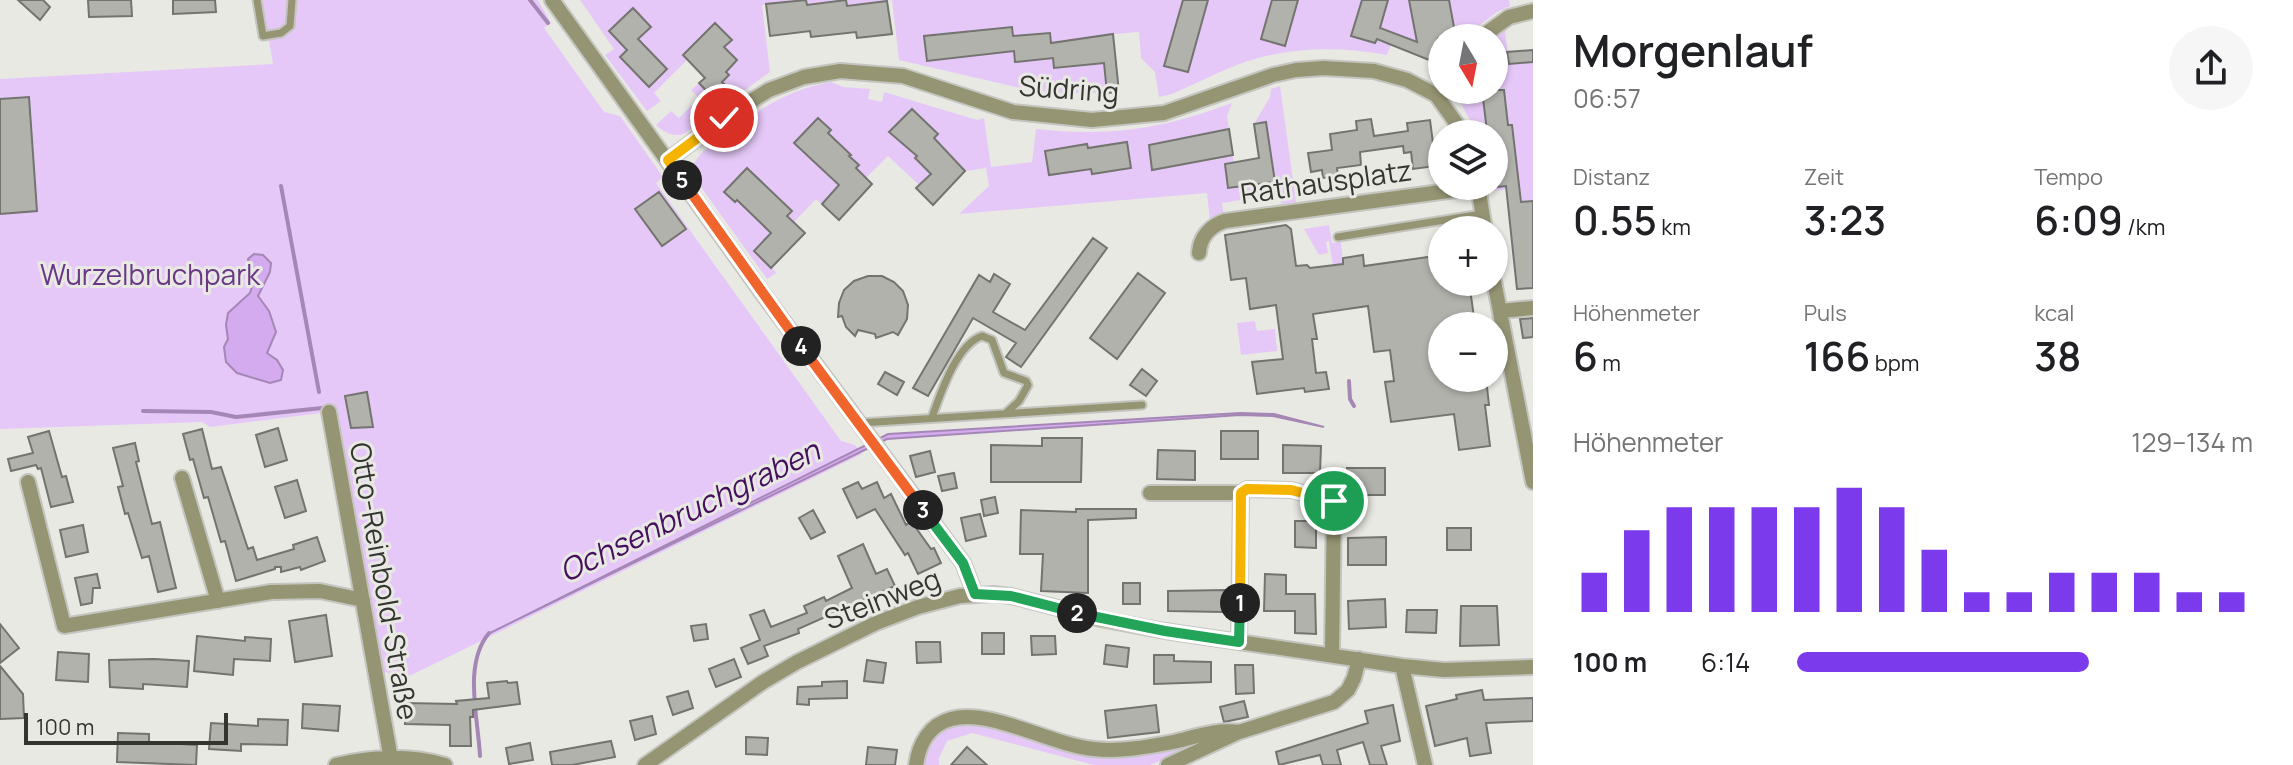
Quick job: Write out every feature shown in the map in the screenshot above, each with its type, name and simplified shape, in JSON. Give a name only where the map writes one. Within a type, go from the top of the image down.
[{"type":"street","points":[[552,0],[868,437],[963,563],[975,594]]},
{"type":"street","points":[[1499,24],[1509,17],[1533,11]]},
{"type":"street","name":"Südring","points":[[668,160],[724,118],[769,90],[804,77],[840,71],[903,76],[967,95],[998,108],[1075,119],[1120,119],[1164,113],[1273,75],[1313,68],[1386,73],[1428,88]]},
{"type":"street","name":"Rathausplatz","points":[[1199,253],[1207,231],[1225,221],[1428,194]]},
{"type":"street","points":[[1480,200],[1482,214]]},
{"type":"street","points":[[1497,296],[1533,482]]},
{"type":"street","points":[[1500,311],[1533,308]]},
{"type":"street","name":"Otto-Reinbold-Straße","points":[[329,412],[391,762]]},
{"type":"street","points":[[182,478],[218,601]]},
{"type":"street","points":[[28,482],[64,626],[299,590],[363,600]]},
{"type":"street","points":[[1150,493],[1291,490],[1334,501],[1332,655]]},
{"type":"street","points":[[1239,642],[1241,493]]},
{"type":"street","name":"Steinweg","points":[[645,765],[797,662],[838,640],[918,607],[975,594],[1011,596],[1100,619],[1402,666],[1444,670],[1533,667]]},
{"type":"street","points":[[1168,765],[1239,732],[1334,702],[1348,690],[1359,659]]},
{"type":"street","points":[[1402,666],[1425,765]]},
{"type":"street","points":[[916,765],[928,733],[938,725],[960,717],[985,718],[1093,749],[1132,749],[1224,730],[1239,732]]},
{"type":"street","points":[[336,765],[373,758],[391,762],[423,760],[445,765]]},
{"type":"lane","points":[[257,0],[263,36],[281,33],[290,26],[292,0]]},
{"type":"lane","points":[[1338,237],[1482,214]]},
{"type":"lane","points":[[932,417],[963,351],[970,342],[982,336],[992,340],[1004,373],[1026,381],[1028,385],[1019,401],[1005,413]]},
{"type":"lane","points":[[858,423],[1142,405]]},
{"type":"green space","name":"Wurzelbruchpark","points":[[262,0],[538,0],[551,23],[544,28],[604,112],[620,116],[663,177],[656,183],[841,441],[855,445],[862,454],[391,685],[388,672],[384,673],[337,411],[210,427],[202,422],[0,429],[0,79],[273,64]]},
{"type":"green space","points":[[580,0],[798,0],[762,5],[770,72],[684,134],[676,135],[656,125],[671,111],[679,118],[699,98],[691,90],[699,83],[716,101],[728,90],[722,82],[737,60],[724,47],[731,40],[683,55],[687,60],[654,93],[661,101],[647,111],[605,55],[614,49]]},
{"type":"green space","points":[[806,0],[846,0],[807,5]]},
{"type":"green space","points":[[846,0],[892,0],[847,6]]},
{"type":"green space","points":[[892,0],[1409,0],[1417,42],[1395,34],[1387,55],[1322,49],[1274,54],[1236,65],[1159,97],[1155,72],[1141,58],[1139,32],[1102,35],[1107,93],[1059,93],[1024,89],[899,60]]},
{"type":"green space","points":[[1449,0],[1509,0],[1510,6],[1481,24],[1453,24]]},
{"type":"green space","points":[[1508,56],[1509,64],[1533,62],[1533,249],[1526,250],[1519,188],[1508,189],[1508,120],[1470,120],[1461,104],[1508,104]]},
{"type":"green space","points":[[831,82],[843,87],[870,89],[868,99],[882,102],[884,92],[977,120],[984,118],[991,167],[1032,162],[1036,129],[1088,132],[1136,129],[1232,103],[1227,116],[1237,186],[1249,185],[1250,189],[1275,181],[1266,122],[1254,124],[1270,97],[1271,89],[1280,86],[1296,202],[1281,204],[1279,194],[1222,203],[1224,216],[1210,221],[1207,193],[959,214],[989,186],[986,168],[965,171],[933,205],[916,189],[919,185],[888,156],[866,178],[873,184],[839,220],[816,199],[794,222],[805,233],[772,267],[776,273],[767,279],[698,183],[693,166],[707,149],[762,109],[788,95]]},
{"type":"green space","points":[[1329,225],[1332,243],[1341,242],[1343,264],[1333,265],[1329,241],[1326,242],[1328,253],[1319,255],[1304,229]]},
{"type":"green space","points":[[1255,321],[1257,331],[1275,329],[1277,351],[1241,355],[1237,323]]},
{"type":"green space","points":[[966,723],[989,725],[1074,750],[1222,735],[1150,765],[1094,765],[972,733],[947,741],[939,765],[922,765],[936,736]]},
{"type":"shaded area","points":[[254,254],[263,255],[271,263],[258,296],[269,311],[276,332],[267,353],[277,360],[283,370],[281,380],[270,383],[237,373],[226,362],[224,347],[228,339],[228,313],[250,293],[253,284],[248,259]]},
{"type":"shaded area","points":[[1240,413],[1274,414],[1324,427],[1273,416],[1240,415],[887,439],[488,634],[888,434]]},
{"type":"building","points":[[18,0],[43,0],[50,7],[40,20]]},
{"type":"building","points":[[88,0],[131,0],[132,16],[89,17]]},
{"type":"building","points":[[173,0],[215,0],[216,12],[173,14]]},
{"type":"building","points":[[806,0],[807,5],[846,0],[847,6],[887,1],[892,34],[857,38],[856,32],[811,37],[810,31],[770,36],[766,4]]},
{"type":"building","points":[[1183,0],[1208,0],[1188,72],[1164,66]]},
{"type":"building","points":[[1272,0],[1298,0],[1285,46],[1261,39]]},
{"type":"building","points":[[1362,0],[1388,0],[1380,28],[1417,42],[1409,0],[1449,0],[1453,24],[1428,24],[1428,60],[1377,39],[1375,43],[1351,36]]},
{"type":"building","points":[[633,8],[651,27],[638,39],[667,69],[649,87],[620,57],[627,50],[609,31]]},
{"type":"building","points":[[715,23],[732,40],[724,47],[737,60],[722,82],[729,89],[716,101],[699,83],[705,78],[683,55]]},
{"type":"building","points":[[1012,27],[1013,36],[1050,33],[1051,43],[1113,34],[1119,92],[1107,93],[1104,63],[1054,68],[1053,58],[1015,62],[1014,51],[927,61],[924,36]]},
{"type":"building","points":[[1533,50],[1533,62],[1509,64],[1508,52]]},
{"type":"building","points":[[29,97],[37,211],[0,214],[0,99]]},
{"type":"building","points":[[1484,104],[1506,104],[1507,120],[1486,120]]},
{"type":"building","points":[[912,109],[938,134],[934,138],[965,171],[933,205],[916,188],[931,174],[915,158],[917,156],[889,132]]},
{"type":"building","points":[[818,118],[831,130],[828,133],[851,155],[859,165],[856,168],[872,184],[839,220],[822,204],[839,185],[794,143]]},
{"type":"building","points":[[1371,119],[1374,136],[1408,131],[1407,123],[1428,120],[1428,167],[1413,169],[1411,152],[1404,153],[1403,146],[1360,152],[1361,165],[1337,168],[1338,176],[1323,178],[1322,170],[1311,172],[1308,153],[1332,150],[1330,134],[1357,130],[1356,121]]},
{"type":"building","points":[[1266,122],[1275,182],[1228,188],[1225,164],[1259,158],[1254,124]]},
{"type":"building","points":[[1508,125],[1512,125],[1521,202],[1533,201],[1533,288],[1517,289],[1507,200]]},
{"type":"building","points":[[1229,129],[1233,155],[1152,170],[1149,145]]},
{"type":"building","points":[[1127,142],[1131,168],[1092,174],[1091,169],[1049,175],[1045,151]]},
{"type":"building","points":[[747,168],[792,211],[787,216],[805,233],[771,268],[754,251],[771,233],[737,200],[735,202],[724,192]]},
{"type":"building","points":[[659,192],[686,229],[662,246],[635,209]]},
{"type":"building","points":[[1286,225],[1291,229],[1296,266],[1307,265],[1310,268],[1343,264],[1343,258],[1363,255],[1364,266],[1428,257],[1428,296],[1471,296],[1473,312],[1428,312],[1428,392],[1488,392],[1489,405],[1485,405],[1490,446],[1459,450],[1454,414],[1391,422],[1385,382],[1394,381],[1390,350],[1374,352],[1368,306],[1313,314],[1317,339],[1312,339],[1316,373],[1326,372],[1329,389],[1305,392],[1304,388],[1257,394],[1252,362],[1283,359],[1276,305],[1250,309],[1246,278],[1231,280],[1225,235]]},
{"type":"building","points":[[1093,238],[1107,248],[1021,367],[1006,357],[1016,343],[973,318],[928,396],[913,388],[979,275],[990,282],[994,274],[1010,284],[993,312],[1025,330]]},
{"type":"building","points":[[1138,273],[1165,293],[1117,359],[1090,338]]},
{"type":"building","points":[[868,276],[882,276],[903,291],[908,305],[907,319],[898,335],[893,332],[876,338],[875,334],[858,330],[855,336],[846,327],[842,316],[838,317],[844,290],[854,281]]},
{"type":"building","points":[[1533,318],[1533,337],[1523,338],[1520,319]]},
{"type":"building","points":[[1142,369],[1157,381],[1146,396],[1130,385]]},
{"type":"building","points":[[885,372],[904,382],[897,395],[878,384]]},
{"type":"building","points":[[367,392],[373,427],[351,428],[345,396]]},
{"type":"building","points":[[278,428],[287,460],[265,467],[256,435]]},
{"type":"building","points":[[202,429],[212,469],[221,467],[248,549],[253,547],[257,560],[294,549],[293,545],[317,537],[325,561],[301,570],[300,567],[281,572],[281,567],[275,567],[236,581],[225,541],[221,542],[208,497],[204,498],[183,434]]},
{"type":"building","points":[[49,431],[62,477],[66,476],[73,502],[51,507],[41,468],[38,469],[36,465],[11,471],[8,459],[33,453],[28,437]]},
{"type":"building","points":[[1221,431],[1258,431],[1258,459],[1221,459]]},
{"type":"building","points":[[1042,438],[1082,438],[1081,482],[991,482],[991,445],[1042,446]]},
{"type":"building","points":[[135,443],[139,461],[136,462],[152,524],[160,522],[176,588],[158,592],[149,556],[142,558],[118,487],[123,486],[113,448]]},
{"type":"building","points":[[1283,445],[1321,446],[1320,473],[1283,473]]},
{"type":"building","points":[[1158,450],[1195,451],[1195,480],[1157,479]]},
{"type":"building","points":[[930,451],[935,472],[916,477],[910,456]]},
{"type":"building","points":[[1347,468],[1385,468],[1385,495],[1347,495]]},
{"type":"building","points":[[954,473],[957,488],[942,491],[938,476]]},
{"type":"building","points":[[297,480],[306,511],[285,518],[275,487]]},
{"type":"building","points":[[858,482],[862,489],[877,482],[884,498],[891,494],[906,525],[911,521],[931,549],[934,548],[941,563],[918,574],[908,553],[905,555],[875,509],[857,518],[843,489]]},
{"type":"building","points":[[995,497],[998,513],[984,516],[981,500]]},
{"type":"building","points":[[1076,509],[1136,509],[1136,518],[1088,520],[1088,593],[1041,591],[1043,554],[1020,554],[1021,510],[1076,512]]},
{"type":"building","points":[[813,510],[825,532],[811,539],[799,518]]},
{"type":"building","points":[[980,514],[986,536],[966,541],[961,518]]},
{"type":"building","points":[[1295,521],[1316,521],[1316,548],[1295,547]]},
{"type":"building","points":[[83,525],[88,552],[66,557],[60,530]]},
{"type":"building","points":[[1447,528],[1471,528],[1471,550],[1447,550]]},
{"type":"building","points":[[1386,537],[1386,565],[1348,565],[1348,538]]},
{"type":"building","points":[[863,544],[876,574],[887,569],[895,586],[798,629],[799,633],[764,646],[768,656],[748,664],[741,648],[760,640],[750,615],[764,610],[771,627],[807,613],[804,606],[824,597],[826,601],[852,588],[838,556]]},
{"type":"building","points":[[97,574],[100,588],[93,588],[92,603],[81,605],[75,578]]},
{"type":"building","points":[[1265,574],[1286,575],[1286,594],[1315,594],[1316,634],[1295,633],[1295,611],[1264,611]]},
{"type":"building","points":[[1123,583],[1140,583],[1140,604],[1123,604]]},
{"type":"building","points":[[1225,590],[1224,612],[1168,611],[1168,591]]},
{"type":"building","points":[[1385,599],[1386,627],[1349,629],[1348,601]]},
{"type":"building","points":[[1461,606],[1497,606],[1499,645],[1460,646]]},
{"type":"building","points":[[1407,610],[1437,610],[1436,633],[1406,632]]},
{"type":"building","points":[[326,615],[332,656],[295,662],[289,621]]},
{"type":"building","points":[[0,624],[19,648],[0,663]]},
{"type":"building","points":[[706,624],[708,639],[694,641],[691,626]]},
{"type":"building","points":[[982,633],[1004,633],[1004,654],[982,654]]},
{"type":"building","points":[[197,636],[245,641],[245,637],[271,639],[270,661],[234,659],[233,675],[194,671]]},
{"type":"building","points":[[1031,636],[1055,636],[1056,654],[1032,655]]},
{"type":"building","points":[[916,642],[940,642],[941,662],[917,663]]},
{"type":"building","points":[[1106,645],[1129,648],[1127,667],[1104,664]]},
{"type":"building","points":[[58,652],[89,654],[88,682],[56,680]]},
{"type":"building","points":[[1154,655],[1174,655],[1174,661],[1211,662],[1211,682],[1154,684]]},
{"type":"building","points":[[734,659],[741,677],[716,687],[709,669]]},
{"type":"building","points":[[109,660],[189,661],[187,687],[143,684],[143,689],[110,687]]},
{"type":"building","points":[[867,660],[886,663],[883,683],[864,681]]},
{"type":"building","points":[[1235,665],[1253,665],[1254,693],[1236,694]]},
{"type":"building","points":[[0,666],[23,694],[24,718],[0,719]]},
{"type":"building","points":[[847,681],[847,698],[809,699],[809,705],[797,704],[798,687]]},
{"type":"building","points":[[517,682],[520,704],[473,710],[473,717],[470,717],[471,746],[450,746],[450,725],[405,724],[405,703],[457,704],[456,701],[489,698],[487,683]]},
{"type":"building","points":[[1482,690],[1484,700],[1533,698],[1533,721],[1486,723],[1491,753],[1470,756],[1467,738],[1435,746],[1426,706]]},
{"type":"building","points":[[688,691],[693,708],[673,715],[667,697]]},
{"type":"building","points":[[1244,701],[1248,717],[1224,722],[1220,707]]},
{"type":"building","points":[[303,704],[340,706],[338,731],[302,728]]},
{"type":"building","points":[[1156,705],[1159,732],[1108,738],[1105,711]]},
{"type":"building","points":[[1393,705],[1400,741],[1381,746],[1387,765],[1370,765],[1363,742],[1337,750],[1341,765],[1323,765],[1320,755],[1279,765],[1276,752],[1368,723],[1365,711]]},
{"type":"building","points":[[652,716],[656,734],[635,740],[630,721]]},
{"type":"building","points":[[258,719],[288,720],[287,745],[241,744],[241,751],[209,749],[211,723],[258,726]]},
{"type":"building","points":[[118,733],[149,734],[149,742],[197,745],[196,765],[117,762]]},
{"type":"building","points":[[746,737],[768,738],[767,755],[746,754]]},
{"type":"building","points":[[611,741],[615,757],[572,765],[552,765],[550,752]]},
{"type":"building","points":[[530,743],[533,760],[509,764],[506,748]]},
{"type":"building","points":[[868,747],[897,750],[895,765],[866,765]]},
{"type":"building","points":[[967,747],[987,765],[951,765]]},
{"type":"waterway","points":[[530,0],[548,23]]},
{"type":"waterway","points":[[281,186],[319,392]]},
{"type":"waterway","points":[[1349,381],[1350,399],[1354,406]]},
{"type":"waterway","points":[[143,411],[211,412],[236,417],[322,408]]},
{"type":"waterway","name":"Ochsenbruchgraben","points":[[480,756],[474,675],[476,660],[489,633]]},
{"type":"route","points":[[724,118],[668,160],[735,256],[963,563],[975,594],[1011,596],[1100,619],[1239,642],[1241,493],[1247,489],[1291,490],[1334,501]]}]
